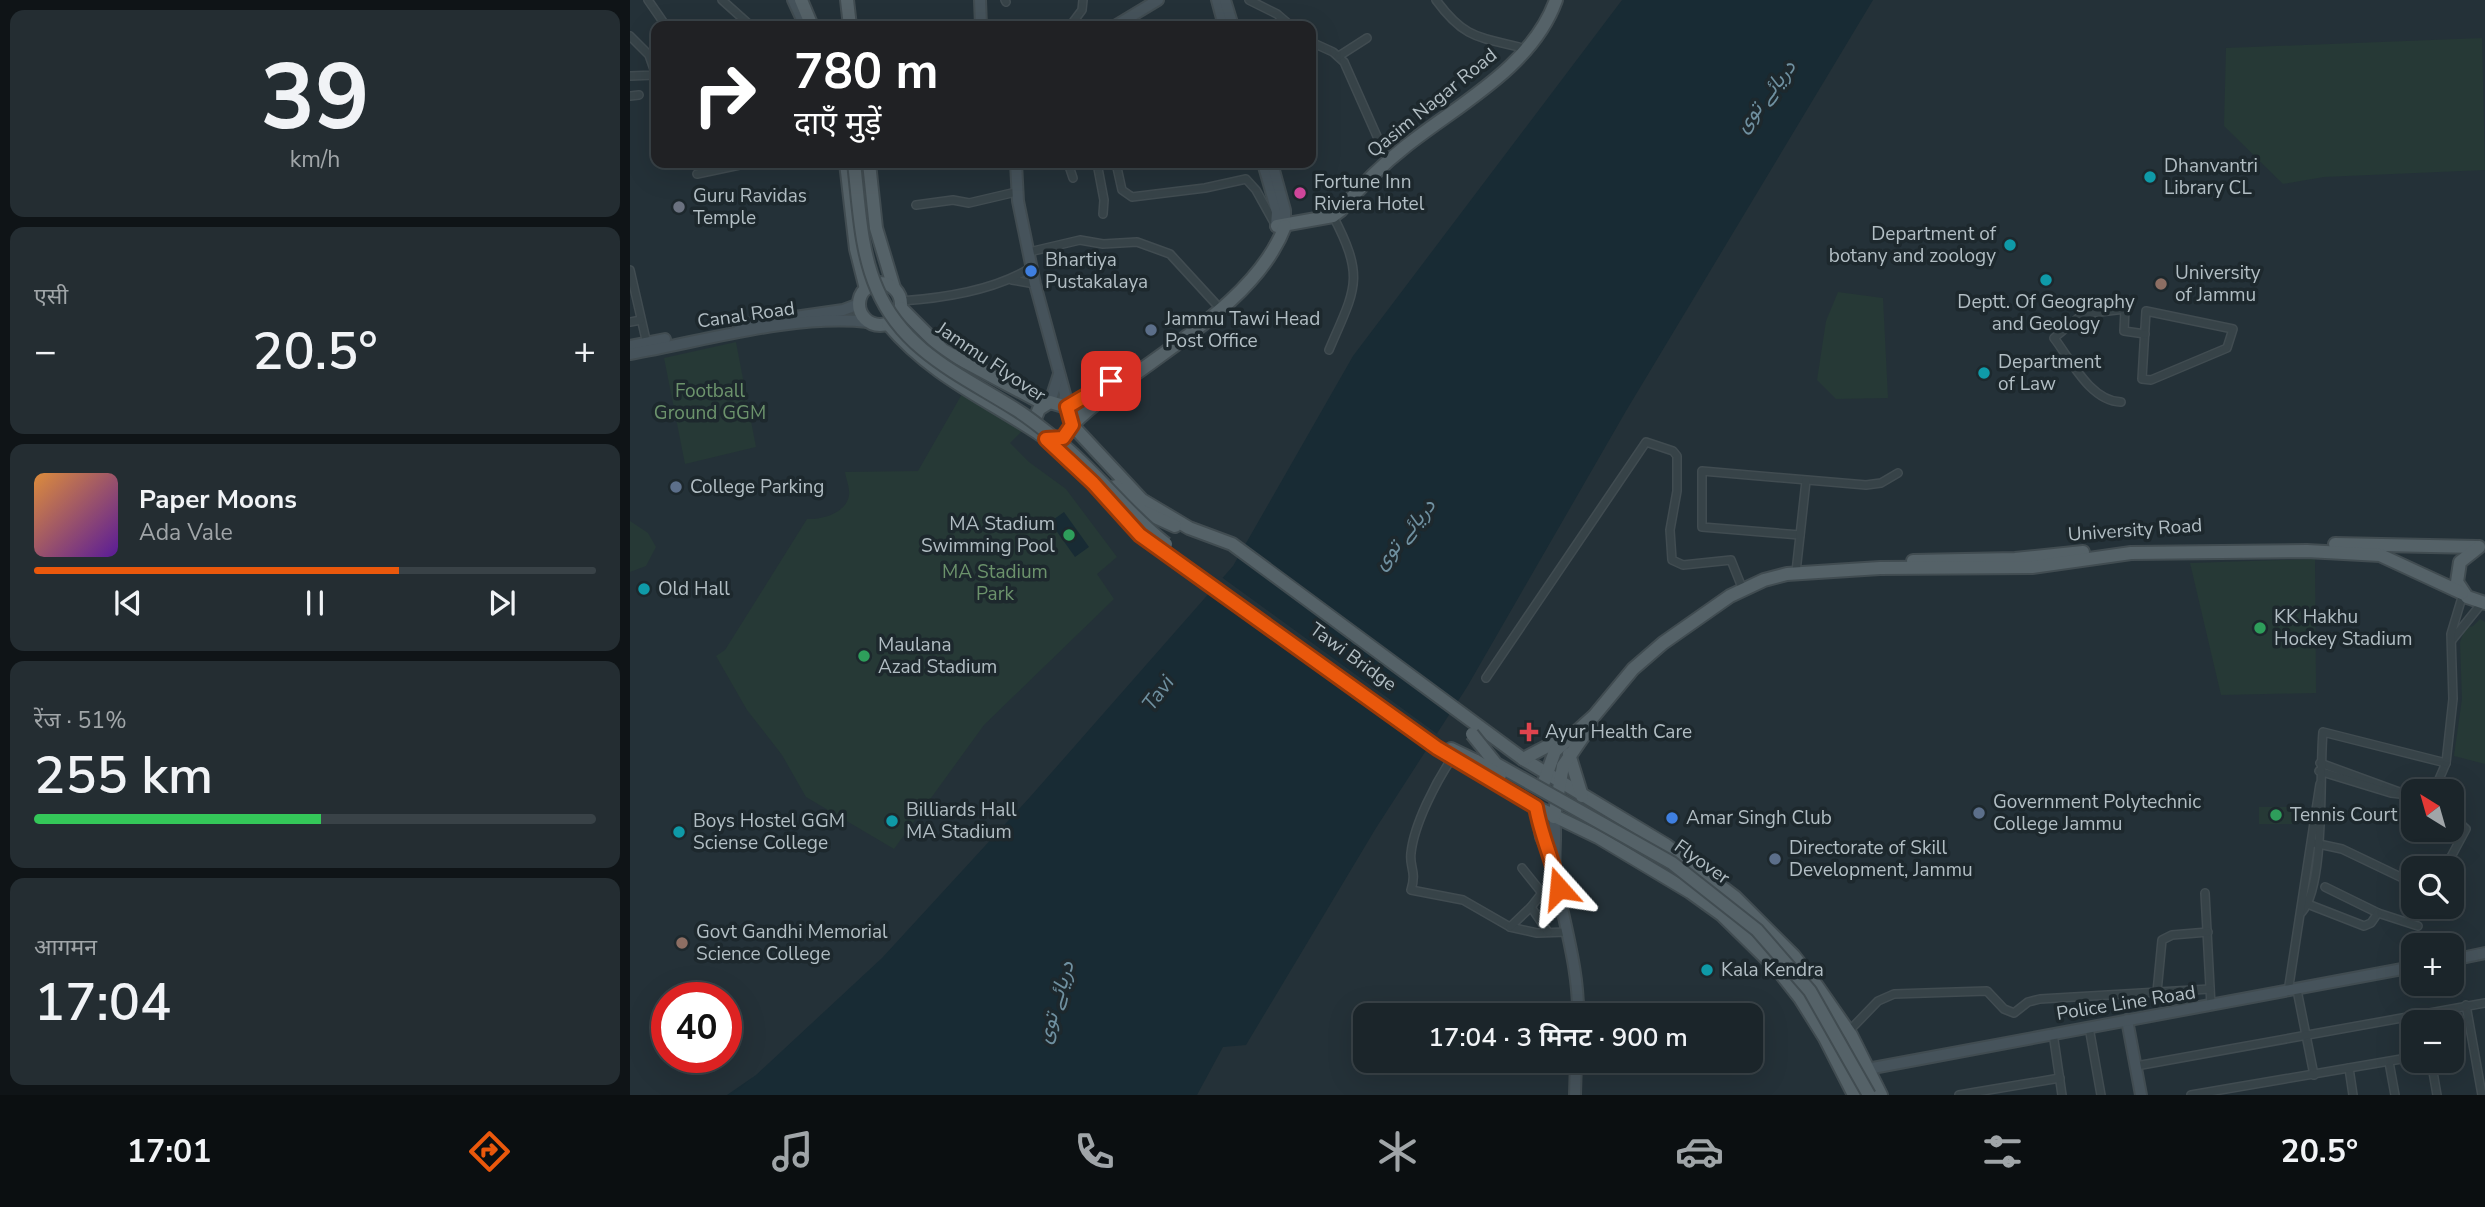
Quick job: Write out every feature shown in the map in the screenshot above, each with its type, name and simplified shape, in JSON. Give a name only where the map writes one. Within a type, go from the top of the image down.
[{"type":"main road","points":[[793,0],[802,21]]},
{"type":"main road","points":[[801,0],[810,21]]},
{"type":"main road","points":[[809,0],[818,21]]},
{"type":"main road","points":[[839,0],[841,21]]},
{"type":"main road","points":[[847,0],[849,21]]},
{"type":"main road","points":[[980,0],[981,21]]},
{"type":"main road","points":[[1123,21],[1158,0]]},
{"type":"main road","points":[[1217,0],[1223,21]]},
{"type":"main road","points":[[1225,0],[1231,21]]},
{"type":"main road","name":"Qasim Nagar Road","points":[[1333,216],[1387,158],[1492,74],[1519,47],[1536,26],[1549,0]]},
{"type":"main road","name":"Qasim Nagar Road","points":[[1387,158],[1502,74],[1535,38],[1556,0]]},
{"type":"main road","points":[[847,168],[856,249],[866,289],[859,304],[869,322],[888,324],[897,318],[901,304]]},
{"type":"main road","name":"Jammu Flyover","points":[[855,168],[868,262],[877,289],[901,329],[934,362],[1018,410],[1072,452],[1136,519],[1199,572]]},
{"type":"main road","name":"Jammu Flyover","points":[[863,168],[876,259],[883,282],[907,324],[939,355],[1022,404],[1078,447],[1142,511],[1157,520],[1189,528]]},
{"type":"main road","points":[[870,168],[876,228],[901,304],[943,350],[1047,403],[1066,406],[1088,397],[1215,303],[1266,247],[1281,226],[1333,216]]},
{"type":"main road","points":[[1016,168],[1016,192],[1035,284],[1072,425],[1136,495],[1189,528],[1232,544],[1523,759],[1607,812],[1666,845],[1754,913],[1794,956],[1849,1031],[1876,1092]]},
{"type":"main road","points":[[1264,168],[1281,226]]},
{"type":"main road","points":[[1043,437],[1063,438],[1072,425],[1094,404],[1219,311],[1259,268],[1281,226],[1285,210],[1273,168]]},
{"type":"main road","points":[[866,289],[880,283],[894,288]]},
{"type":"main road","name":"Canal Road","points":[[630,354],[648,346],[721,327],[844,310],[859,304]]},
{"type":"main road","name":"Canal Road","points":[[630,346],[648,346],[813,323],[869,322]]},
{"type":"main road","points":[[888,324],[911,352],[931,367],[1043,437],[1093,483],[1135,531],[1199,572]]},
{"type":"main road","points":[[1043,437],[1034,422],[1035,415],[1047,403],[1059,374]]},
{"type":"main road","name":"University Road","points":[[1594,716],[1633,669],[1695,618],[1743,590],[1770,578],[1798,572],[1807,566],[1870,561],[2015,559],[2123,546],[2239,543],[2375,549],[2482,546]]},
{"type":"main road","points":[[2462,593],[2457,582],[2458,567],[2467,554],[2482,546]]},
{"type":"main road","name":"University Road","points":[[2375,549],[2484,603]]},
{"type":"main road","name":"Tawi Bridge","points":[[1199,572],[1445,750]]},
{"type":"main road","name":"Flyover","points":[[1463,713],[1472,734],[1496,764],[1672,863],[1757,930],[1810,991],[1876,1092]]},
{"type":"main road","points":[[1577,1003],[1568,932],[1555,867],[1541,836],[1536,807],[1555,751],[1594,716]]},
{"type":"main road","points":[[1555,867],[1557,835],[1554,817],[1559,782],[1569,754],[1594,716]]},
{"type":"main road","points":[[1523,759],[1577,729]]},
{"type":"main road","points":[[1445,750],[1536,807],[1690,892],[1748,938],[1800,998],[1854,1095]]},
{"type":"main road","name":"Flyover","points":[[1445,750],[1476,761],[1668,867],[1728,910],[1784,965],[1806,994],[1864,1095]]},
{"type":"main road","points":[[1569,754],[1582,796]]},
{"type":"main road","points":[[1576,827],[1569,815],[1577,804],[1599,813],[1607,812]]},
{"type":"main road","points":[[2464,957],[2485,953]]},
{"type":"main road","name":"Police Line Road","points":[[1844,1075],[1867,1068],[2211,1007],[2401,969]]},
{"type":"main road","points":[[2127,1020],[2141,1095]]},
{"type":"main road","points":[[1860,1054],[1892,1065],[1876,1092]]},
{"type":"main road","points":[[1575,1095],[1576,1073]]},
{"type":"street","points":[[648,0],[663,21]]},
{"type":"street","points":[[722,0],[745,21]]},
{"type":"street","points":[[1074,21],[1082,10],[1083,0]]},
{"type":"street","points":[[1249,0],[1285,21]]},
{"type":"street","points":[[1436,0],[1450,19],[1473,37],[1519,47]]},
{"type":"street","points":[[630,36],[649,55],[651,61]]},
{"type":"street","points":[[1339,56],[1367,38]]},
{"type":"street","points":[[1316,44],[1339,56],[1387,158]]},
{"type":"street","points":[[630,76],[651,77]]},
{"type":"street","points":[[630,96],[639,95]]},
{"type":"street","points":[[697,174],[725,168]]},
{"type":"street","points":[[1070,168],[1073,178]]},
{"type":"street","points":[[1098,168],[1104,200],[1103,214]]},
{"type":"street","points":[[1117,168],[1122,190],[1132,197],[1205,188],[1246,179],[1281,226]]},
{"type":"street","points":[[916,205],[953,200],[969,203],[1016,192]]},
{"type":"street","points":[[1329,350],[1354,289],[1348,244],[1333,216]]},
{"type":"street","points":[[1029,252],[1080,240],[1103,244],[1137,242],[1170,254],[1215,303]]},
{"type":"street","points":[[901,304],[1012,280],[1032,267]]},
{"type":"street","points":[[630,270],[632,291],[648,346]]},
{"type":"street","points":[[1012,280],[1035,284]]},
{"type":"street","points":[[2121,402],[2109,401],[2092,389],[2054,338],[2083,314],[2125,309],[2124,331],[2146,334]]},
{"type":"street","points":[[2146,312],[2233,329],[2227,348],[2151,380],[2142,379],[2146,334],[2146,312]]},
{"type":"street","points":[[630,322],[641,320]]},
{"type":"street","points":[[1486,678],[1646,442],[1673,451],[1677,456],[1676,491],[1669,536],[1672,560],[1683,565],[1731,560],[1743,590]]},
{"type":"street","points":[[1800,535],[1702,527],[1702,471],[1873,485],[1898,473]]},
{"type":"street","points":[[1798,572],[1805,481]]},
{"type":"street","points":[[2439,779],[2446,763],[2453,699],[2452,640],[2462,593]]},
{"type":"street","points":[[2452,640],[2484,603]]},
{"type":"street","points":[[2314,1075],[2293,991],[2302,912],[2314,843],[2323,733],[2446,763]]},
{"type":"street","points":[[1445,750],[1412,849],[1415,876],[1411,890],[1463,900],[1510,928],[1568,932]]},
{"type":"street","points":[[2320,767],[2401,793]]},
{"type":"street","points":[[2314,843],[2342,849],[2401,877]]},
{"type":"street","points":[[1510,928],[1542,893],[1522,867]]},
{"type":"street","points":[[2325,887],[2378,913],[2418,926]]},
{"type":"street","points":[[2205,893],[2211,1007]]},
{"type":"street","points":[[2305,903],[2364,926],[2371,923],[2378,913]]},
{"type":"street","points":[[1531,907],[1548,932]]},
{"type":"street","points":[[2157,992],[2162,940],[2172,935],[2208,932]]},
{"type":"street","points":[[1849,1031],[1878,1001],[1898,993],[1981,990],[1990,993],[2004,1009],[2014,1013],[2028,1002],[2040,999],[2210,989]]},
{"type":"street","points":[[2449,1010],[2485,1003]]},
{"type":"street","points":[[2466,1005],[2482,1095]]},
{"type":"street","points":[[2136,1066],[2306,1035],[2401,1021]]},
{"type":"street","points":[[2090,1027],[2101,1095]]},
{"type":"street","points":[[2053,1033],[2062,1095]]},
{"type":"street","points":[[2193,1095],[2236,1091],[2401,1060]]},
{"type":"street","points":[[2389,1062],[2395,1095]]},
{"type":"street","points":[[2349,1068],[2353,1095]]},
{"type":"street","points":[[2433,1073],[2437,1095]]},
{"type":"street","points":[[1959,1095],[2060,1078]]},
{"type":"green space","points":[[2482,38],[2485,170],[2324,177],[2283,184],[2224,126],[2226,48]]},
{"type":"green space","points":[[1838,292],[1883,298],[1888,398],[1836,399],[1817,380],[1826,321]]},
{"type":"green space","name":"Football Ground GGM","points":[[736,342],[756,447],[685,464],[664,358]]},
{"type":"green space","name":"MA Stadium Park","points":[[962,394],[1023,430],[1010,443],[1029,462],[1066,489],[1117,557],[1097,574],[1114,599],[984,725],[894,849],[806,797],[782,755],[747,710],[716,656],[725,650],[807,519],[826,517],[844,506],[849,492],[845,472],[918,471]]},
{"type":"green space","points":[[630,521],[648,533],[656,547],[646,566],[630,572]]},
{"type":"green space","name":"KK Hakhu Hockey Stadium","points":[[2315,559],[2316,693],[2221,695],[2190,563]]},
{"type":"green space","points":[[2480,619],[2485,622],[2485,764],[2454,756],[2462,699],[2460,642],[2465,628],[2473,626]]},
{"type":"green space","name":"Tennis Court","points":[[2259,807],[2292,807],[2292,824],[2259,824]]},
{"type":"water","points":[[1622,0],[1873,0],[1626,411],[1467,687],[1376,828],[1246,1045],[1223,1047],[1197,1095],[727,1095],[756,1075],[882,958],[1030,797],[1233,566],[1353,356]]},
{"type":"water","name":"MA Stadium Swimming Pool","points":[[1064,512],[1089,547],[1075,557],[1050,522]]},
{"type":"pier","points":[[1220,576],[1440,736],[1430,751],[1207,589]]},
{"type":"place","name":"Dhanvantri Library CL","points":[[2150,177]]},
{"type":"place","name":"Fortune Inn Riviera Hotel","points":[[1300,193]]},
{"type":"place","name":"Guru Ravidas Temple","points":[[679,207]]},
{"type":"place","name":"Department of botany and zoology","points":[[2010,245]]},
{"type":"place","name":"Bhartiya Pustakalaya","points":[[1031,271]]},
{"type":"place","name":"Deptt. Of Geography and Geology","points":[[2046,280]]},
{"type":"place","name":"University of Jammu","points":[[2161,284]]},
{"type":"place","name":"Jammu Tawi Head Post Office","points":[[1151,330]]},
{"type":"place","name":"Department of Law","points":[[1984,373]]},
{"type":"place","name":"College Parking","points":[[676,487]]},
{"type":"place","name":"MA Stadium Swimming Pool","points":[[1069,535]]},
{"type":"place","name":"Old Hall","points":[[644,589]]},
{"type":"place","name":"KK Hakhu Hockey Stadium","points":[[2260,628]]},
{"type":"place","name":"Maulana Azad Stadium","points":[[864,656]]},
{"type":"place","name":"Ayur Health Care","points":[[1529,732]]},
{"type":"place","name":"Government Polytechnic College Jammu","points":[[1979,813]]},
{"type":"place","name":"Tennis Court","points":[[2276,815]]},
{"type":"place","name":"Amar Singh Club","points":[[1672,818]]},
{"type":"place","name":"Billiards Hall MA Stadium","points":[[892,821]]},
{"type":"place","name":"Boys Hostel GGM Sciense College","points":[[679,832]]},
{"type":"place","name":"Directorate of Skill Development, Jammu","points":[[1775,859]]},
{"type":"place","name":"Govt Gandhi Memorial Science College","points":[[682,943]]},
{"type":"place","name":"Kala Kendra","points":[[1707,970]]},
{"type":"route","points":[[1111,381],[1067,407],[1073,418],[1070,432],[1063,438],[1046,439],[1093,483],[1140,535],[1437,748],[1536,807],[1541,836],[1555,867],[1559,888]]},
{"type":"water label","name":"دریائے توی","points":[[1765,96]]},
{"type":"water label","name":"دریائے توی","points":[[1404,534]]},
{"type":"water label","name":"Tavi","points":[[1158,693]]},
{"type":"water label","name":"دریائے توی","points":[[1055,1002]]}]
